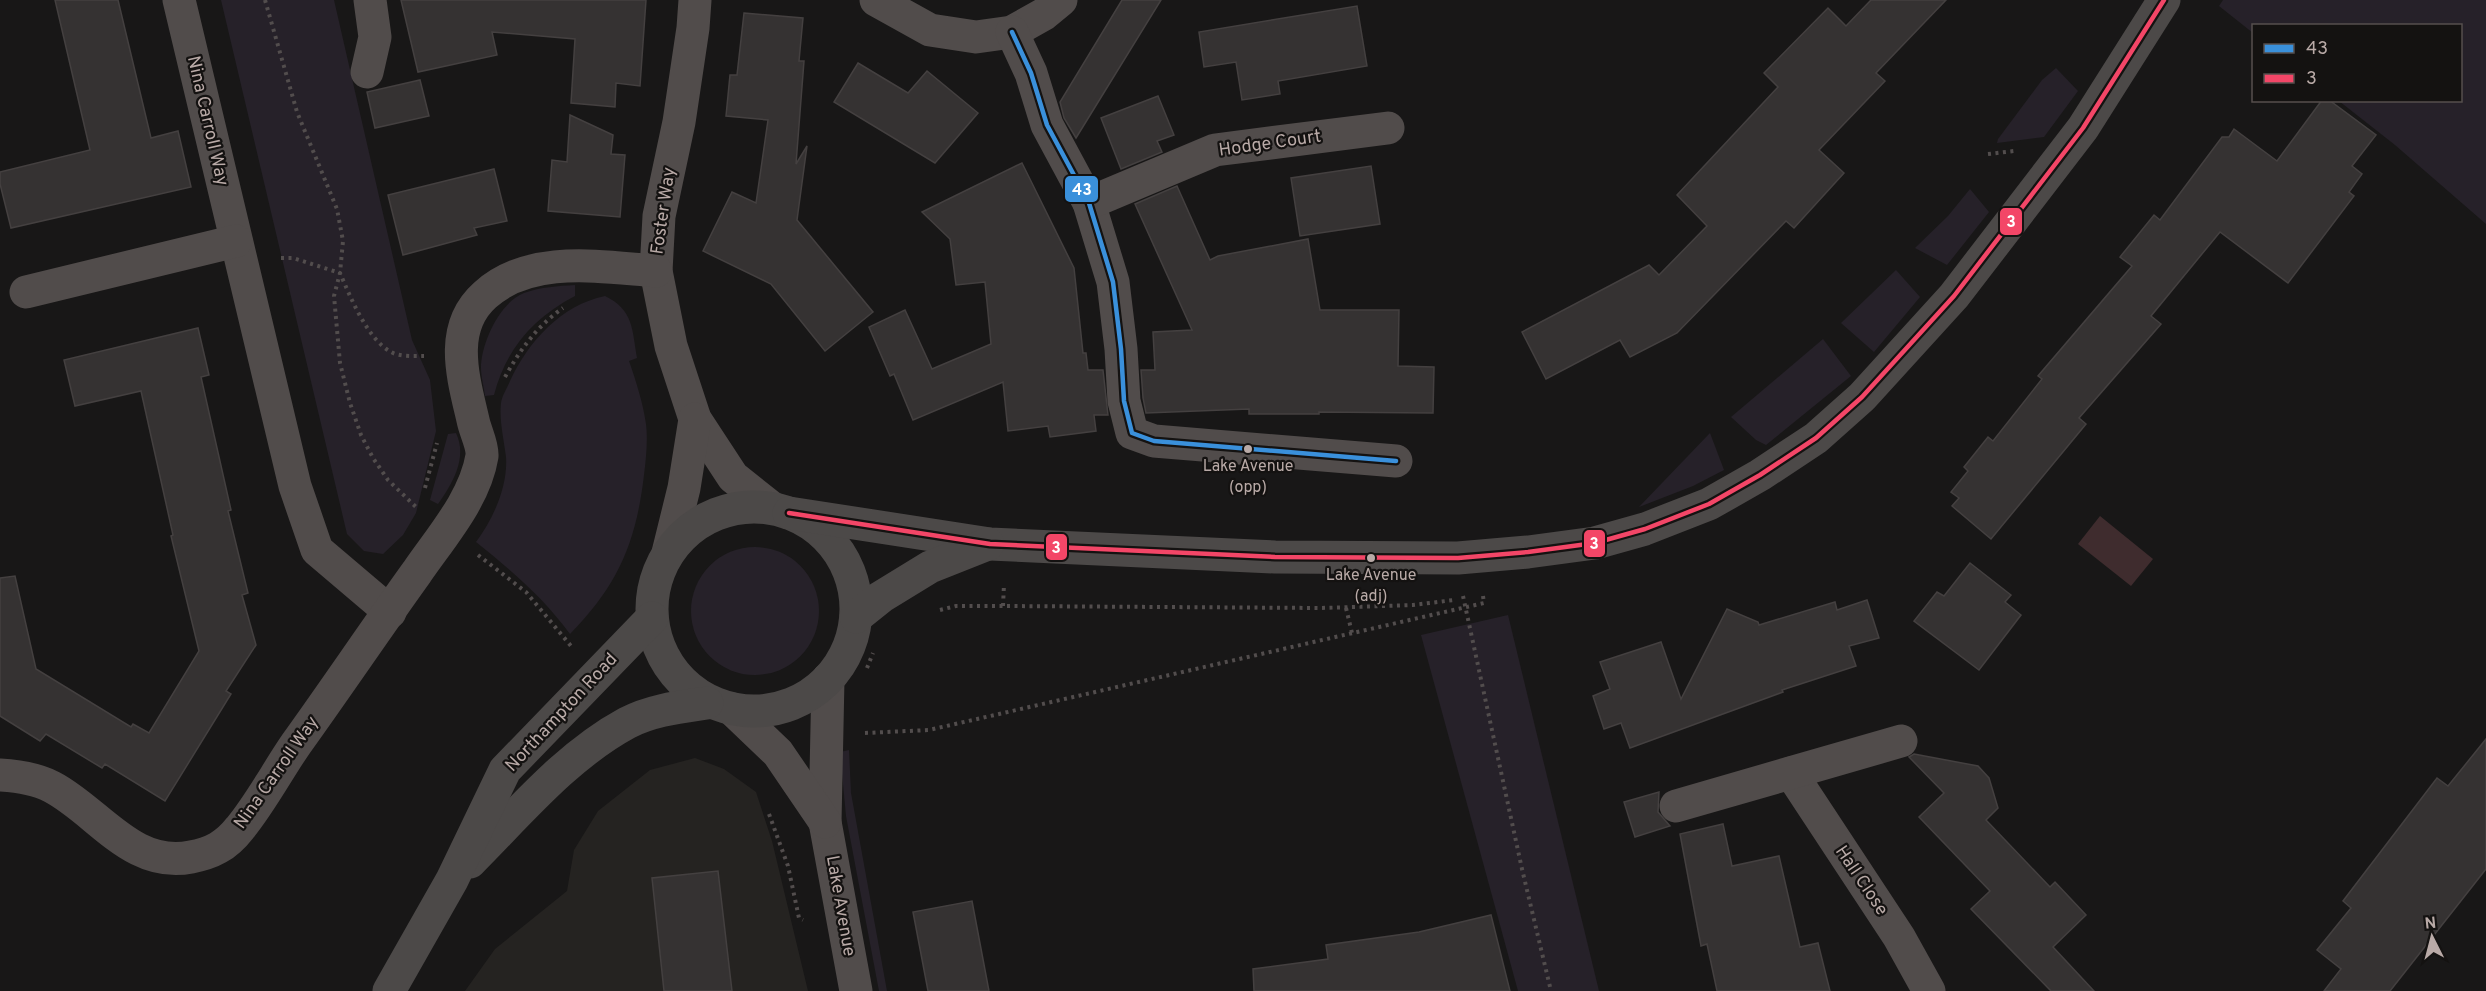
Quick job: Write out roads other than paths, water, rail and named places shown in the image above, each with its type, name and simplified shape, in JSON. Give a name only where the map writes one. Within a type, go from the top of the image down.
[{"type":"main road","points":[[781,510],[821,531],[842,555],[853,588],[856,617],[847,655],[828,679],[802,698],[768,710],[720,706],[685,685],[663,658],[652,618],[654,584],[668,553],[682,535],[711,516],[745,507],[781,510],[990,544],[1275,557],[1458,558],[1595,543],[1645,530],[1709,504],[1760,475],[1816,438],[1862,397],[1954,296],[2082,128],[2164,0]]},
{"type":"main road","points":[[856,617],[881,597],[930,567],[990,544]]},
{"type":"main road","name":"Northampton Road","points":[[390,991],[452,880],[505,770],[652,618]]},
{"type":"main road","name":"Northampton Road","points":[[452,880],[579,754],[628,723],[667,709],[720,706]]},
{"type":"street","name":"Nina Carroll Way","points":[[179,0],[295,486],[317,550],[390,612]]},
{"type":"street","points":[[367,72],[375,37],[370,0]]},
{"type":"street","name":"Foster Way","points":[[695,0],[679,122],[659,216],[656,271],[671,346],[695,419],[733,477],[781,510]]},
{"type":"street","points":[[876,0],[930,30],[976,37],[1012,32],[1044,14],[1061,0]]},
{"type":"street","points":[[1012,32],[1031,73],[1047,125],[1089,203],[1113,282],[1124,401],[1132,433],[1155,441],[1396,461]]},
{"type":"street","name":"Hodge Court","points":[[1089,203],[1215,150],[1388,128]]},
{"type":"street","points":[[26,292],[239,253]]},
{"type":"street","name":"Nina Carroll Way","points":[[0,775],[16,776],[51,787],[138,851],[161,859],[188,858],[216,850],[240,829],[276,772],[446,532],[471,488],[483,453],[459,354],[464,323],[485,295],[509,279],[540,268],[572,267],[656,271]]},
{"type":"street","name":"Foster Way","points":[[668,553],[684,488],[695,419]]},
{"type":"street","points":[[825,822],[828,679]]},
{"type":"street","points":[[720,706],[778,753],[825,822]]},
{"type":"street","points":[[1676,806],[1901,741]]},
{"type":"street","name":"Hall Close","points":[[1791,773],[1899,938],[1929,991]]},
{"type":"street","name":"Lake Avenue","points":[[825,822],[856,991]]},
{"type":"place","name":"Lake Avenue (opp)","points":[[1248,449]]},
{"type":"place","name":"Lake Avenue (adj)","points":[[1371,558]]}]
